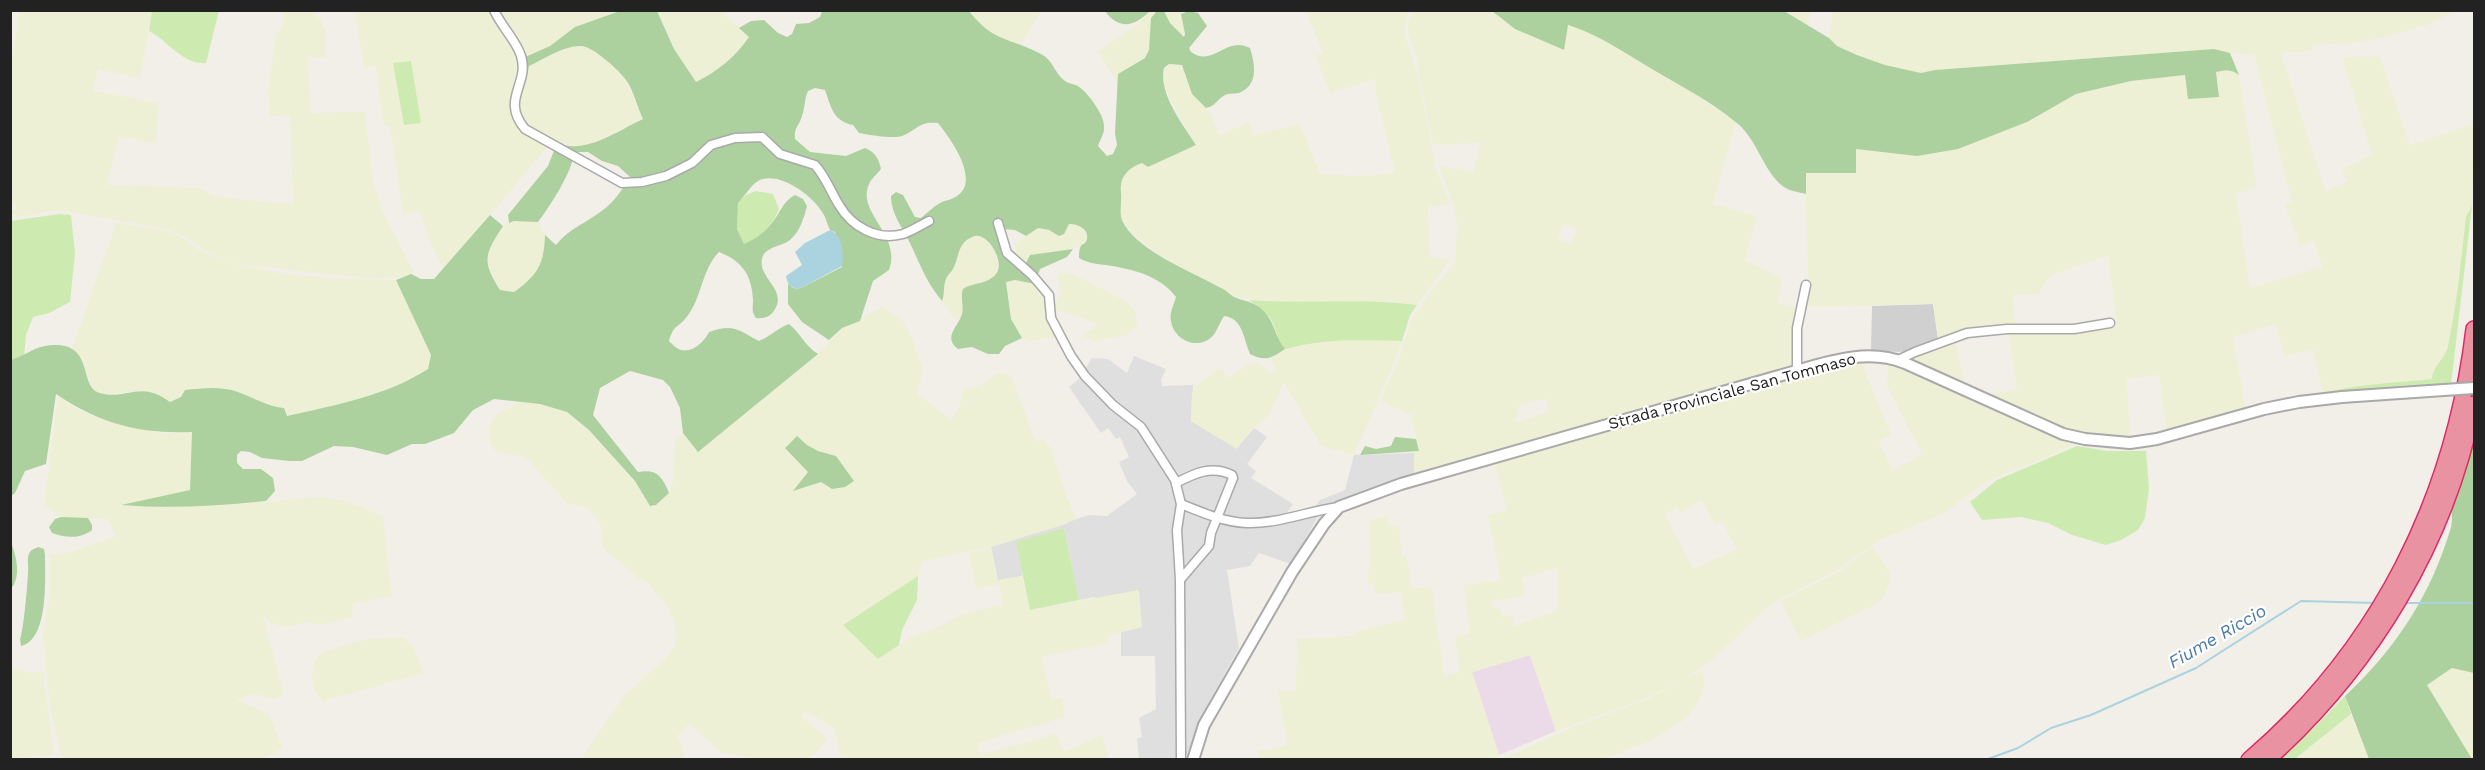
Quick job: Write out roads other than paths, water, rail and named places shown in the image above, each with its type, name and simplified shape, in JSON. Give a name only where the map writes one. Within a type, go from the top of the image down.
[{"type":"highway","points":[[2450,468],[2475,329]]},
{"type":"highway","points":[[2266,759],[2304,715],[2383,602],[2450,468],[2467,439],[2475,404]]},
{"type":"highway","points":[[2248,759],[2304,715]]},
{"type":"street","points":[[494,10],[521,56],[522,67],[514,104],[517,118],[525,129],[622,183],[642,182],[666,176],[692,163],[711,146],[735,138],[762,137],[780,154],[815,165],[841,209],[858,227],[872,234],[891,235],[904,233],[929,221]]},
{"type":"street","points":[[998,223],[1007,253],[1032,275],[1049,295],[1052,318],[1071,356],[1113,405],[1141,427],[1176,483],[1181,504],[1177,530],[1180,580],[1181,759]]},
{"type":"street","points":[[1797,371],[1797,328],[1806,285]]},
{"type":"street","points":[[1898,360],[1967,333],[2007,329],[2074,329],[2110,323]]},
{"type":"street","name":"Strada Provinciale San Tommaso","points":[[1339,507],[1401,484],[1797,371],[1848,357],[1865,355],[1898,360],[2064,434],[2085,439],[2130,443],[2157,439],[2264,409],[2299,402],[2475,388]]},
{"type":"street","points":[[1176,483],[1213,469],[1232,475],[1233,478],[1209,546],[1180,580]]},
{"type":"street","points":[[1181,504],[1217,518],[1248,523],[1268,522],[1319,509],[1339,507]]},
{"type":"street","points":[[1193,759],[1204,725],[1227,683],[1292,572],[1324,524],[1339,507]]},
{"type":"water","points":[[830,230],[840,240],[843,251],[842,266],[799,289],[791,287],[786,276],[802,265],[795,252],[805,243]]},
{"type":"waterway","name":"Fiume Riccio","points":[[1985,760],[2018,748],[2051,728],[2091,715],[2196,668],[2301,601],[2376,603]]},
{"type":"waterway","name":"Fiume Riccio","points":[[2402,603],[2474,603]]}]
